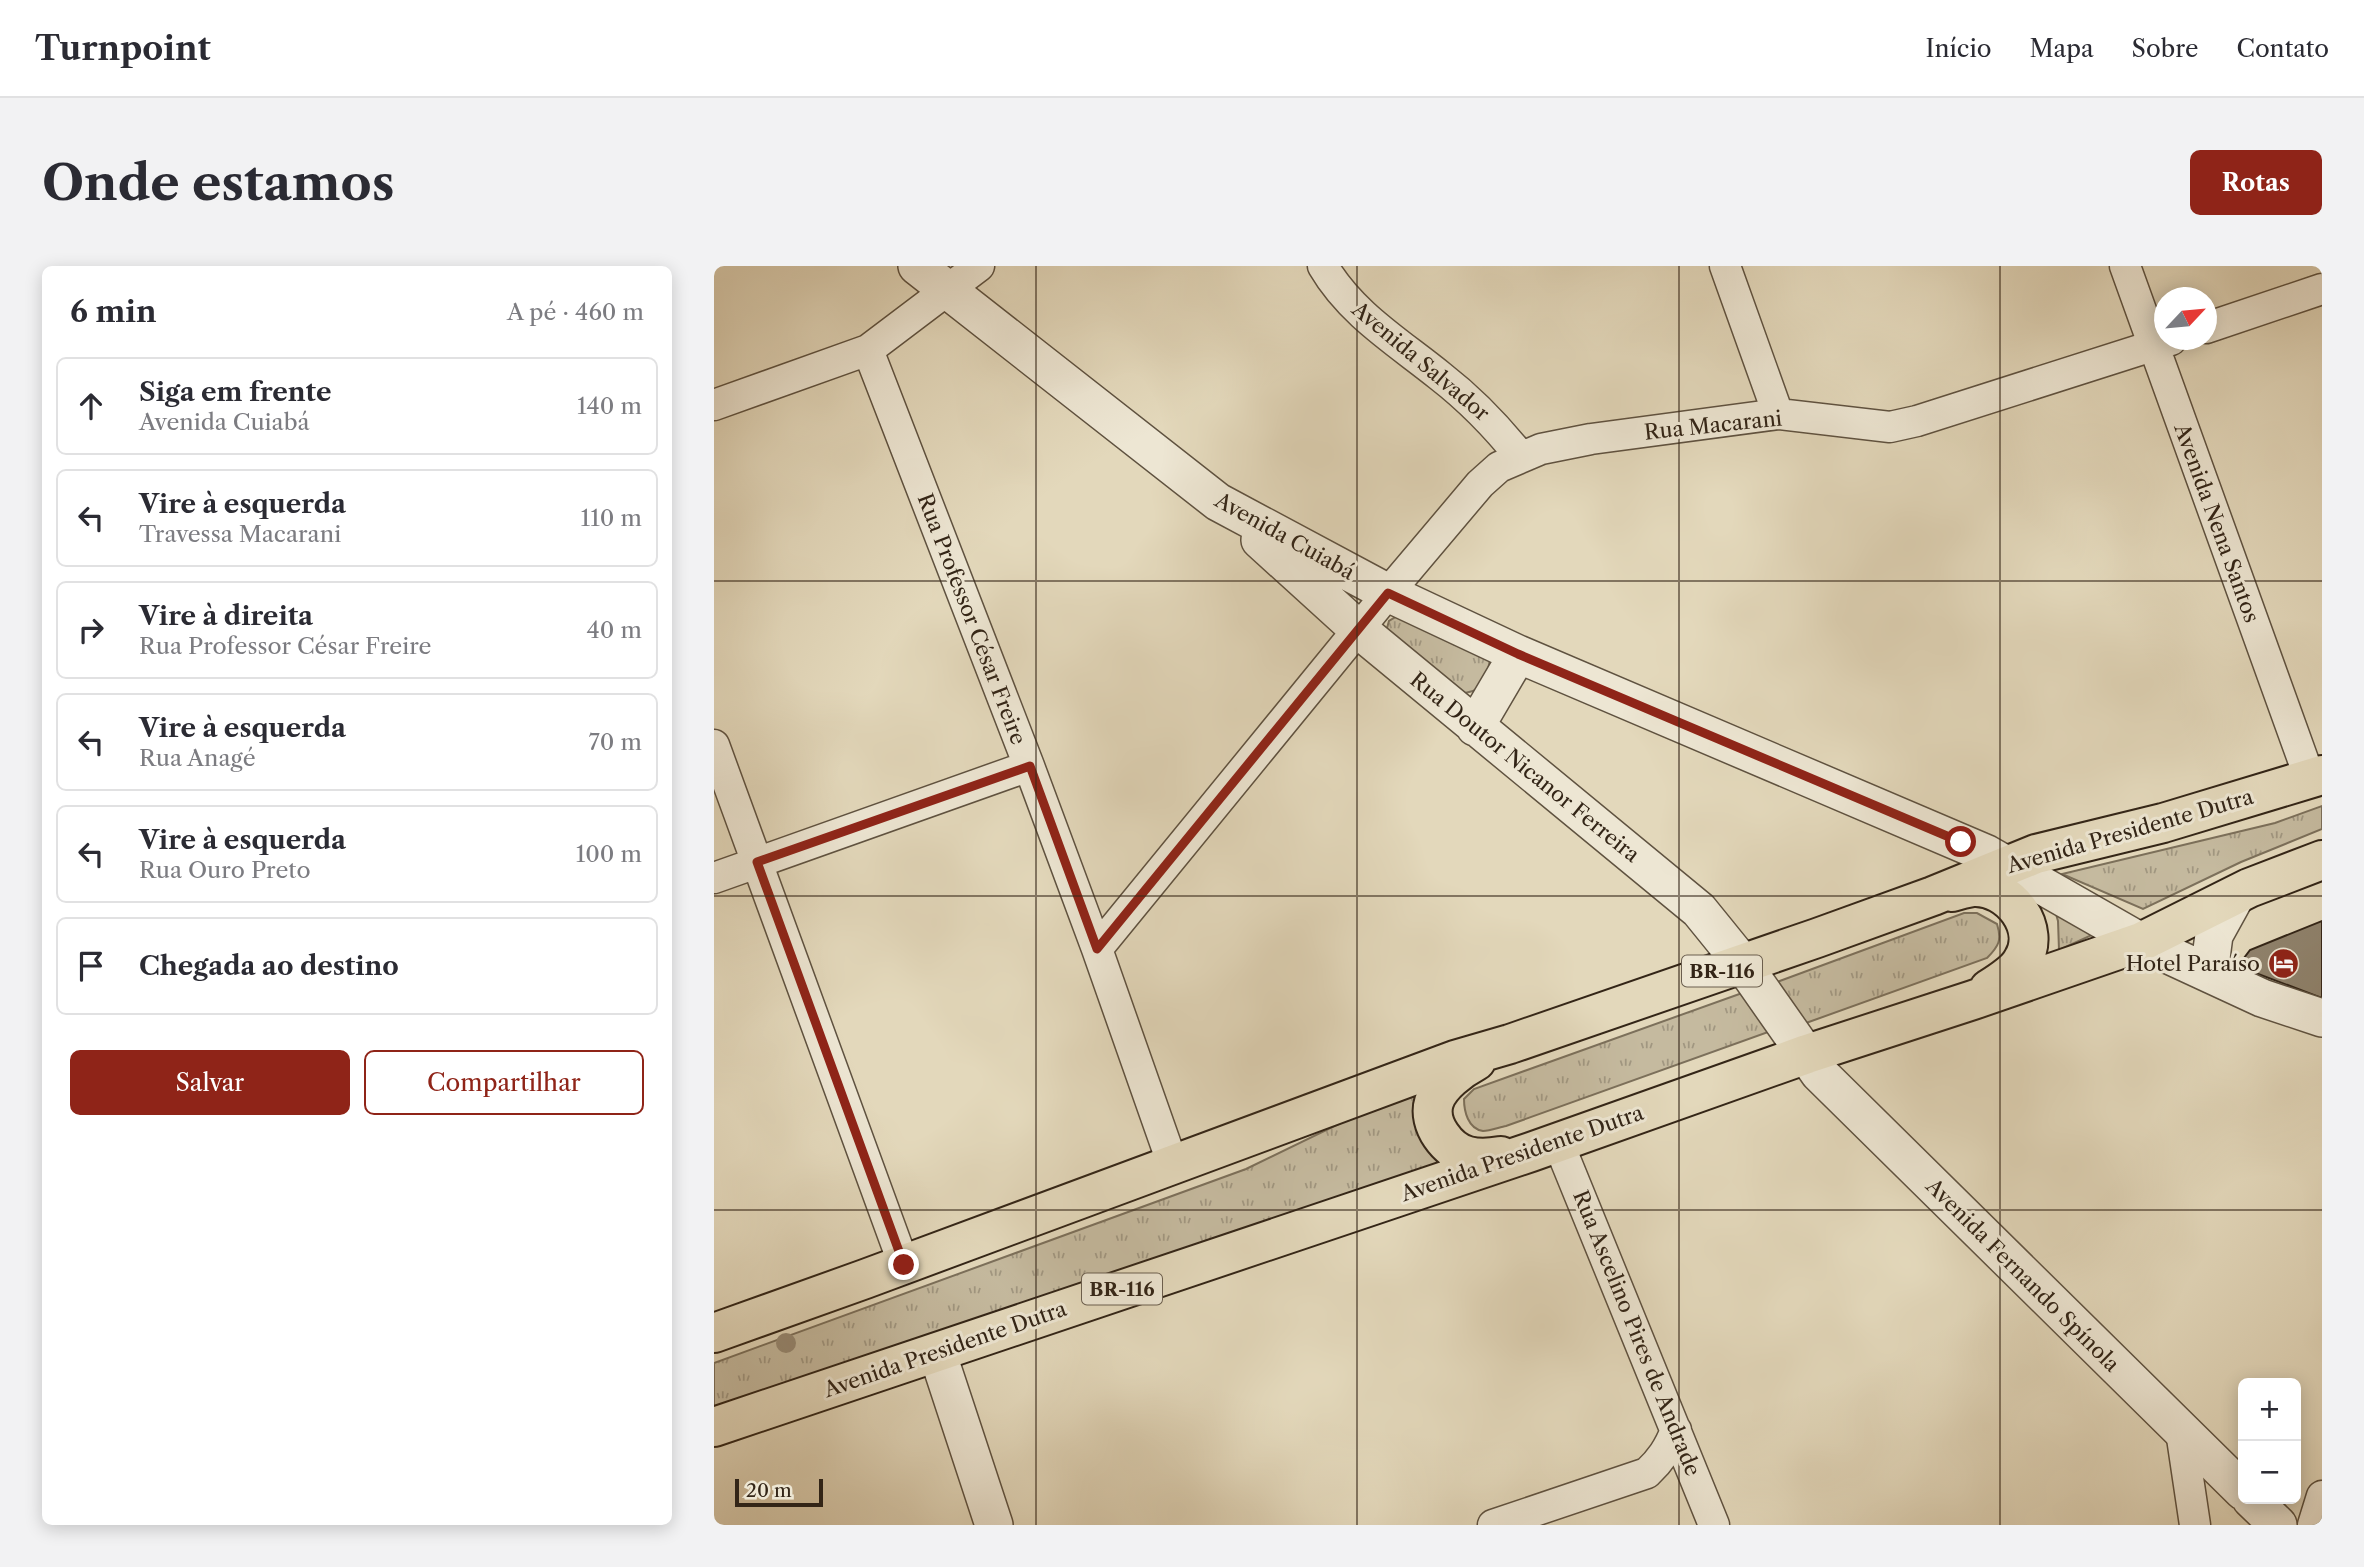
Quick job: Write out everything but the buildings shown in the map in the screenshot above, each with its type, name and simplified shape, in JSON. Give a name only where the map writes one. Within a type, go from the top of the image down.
[{"type":"highway","name":"Avenida Presidente Dutra","points":[[714,1333],[1455,1060],[1510,1044],[1933,896],[2036,854],[2163,823],[2316,777]]},
{"type":"highway","name":"Avenida Presidente Dutra","points":[[714,1427],[2141,942],[2249,888],[2322,860]]},
{"type":"highway","points":[[1933,896],[1975,887],[2000,893],[2013,902],[2025,919],[2031,943],[2022,963],[1973,1000]]},
{"type":"highway","points":[[1510,1044],[1469,1065],[1446,1083],[1433,1103],[1435,1127],[1452,1149],[1467,1156],[1485,1158],[1544,1147]]},
{"type":"street","points":[[917,266],[947,291]]},
{"type":"street","points":[[714,405],[868,350],[979,266]]},
{"type":"street","name":"Avenida Salvador","points":[[1323,266],[1334,284],[1369,322],[1472,402],[1520,456]]},
{"type":"street","points":[[1725,266],[1778,414]]},
{"type":"street","name":"Avenida Nena Santos","points":[[2125,266],[2154,326]]},
{"type":"street","points":[[2217,325],[2322,289]]},
{"type":"street","name":"Avenida Cuiabá","points":[[947,291],[1218,502],[1388,593],[1518,654],[1961,842],[2008,865],[2141,942],[2262,998],[2322,1018]]},
{"type":"street","name":"Rua Macarani","points":[[1097,949],[1388,593],[1480,484],[1499,467],[1520,456],[1591,439],[1778,414],[1890,427],[1917,421],[2154,345]]},
{"type":"street","name":"Rua Professor César Freire","points":[[868,350],[1030,766],[1173,1165]]},
{"type":"street","name":"Avenida Nena Santos","points":[[2165,350],[2316,777]]},
{"type":"street","name":"Rua Doutor Nicanor Ferreira","points":[[1218,502],[1358,629],[1699,909],[1742,963],[1807,1054]]},
{"type":"street","points":[[1475,727],[1518,654]]},
{"type":"street","points":[[714,745],[904,1265]]},
{"type":"street","points":[[714,877],[1030,766]]},
{"type":"street","points":[[2208,973],[2214,935],[2235,897]]},
{"type":"street","name":"Avenida Fernando Spínola","points":[[1807,1054],[1819,1073],[2238,1486]]},
{"type":"street","name":"Rua Ascelino Pires de Andrade","points":[[1544,1147],[1676,1430],[1714,1525]]},
{"type":"street","points":[[937,1352],[995,1525]]},
{"type":"street","points":[[1493,1525],[1647,1473],[1669,1447],[1676,1430]]},
{"type":"street","points":[[2181,1431],[2195,1525]]},
{"type":"street","points":[[2313,1525],[2322,1496]]},
{"type":"street","points":[[2256,1504],[2278,1525]]},
{"type":"green space","points":[[1399,615],[1490,660],[1485,683],[1473,691],[1457,695],[1389,635],[1389,621]]},
{"type":"green space","points":[[2322,806],[2322,829],[2241,862],[2143,909],[2062,874],[2275,823]]},
{"type":"green space","points":[[2053,904],[2103,930],[2059,950],[2058,921]]},
{"type":"green space","points":[[1964,913],[1977,913],[1997,924],[1998,943],[1987,958],[1806,1023],[1777,982]]},
{"type":"green space","points":[[1745,992],[1771,1031],[1506,1126],[1483,1131],[1474,1127],[1468,1119],[1464,1099],[1474,1089]]},
{"type":"green space","points":[[1421,1084],[1446,1168],[714,1409],[714,1363],[1246,1169]]},
{"type":"place","name":"Hotel Paraíso","points":[[2283,963]]},
{"type":"route","points":[[904,1265],[757,862],[1030,766],[1097,949],[1388,593],[1518,654],[1961,842]]}]
